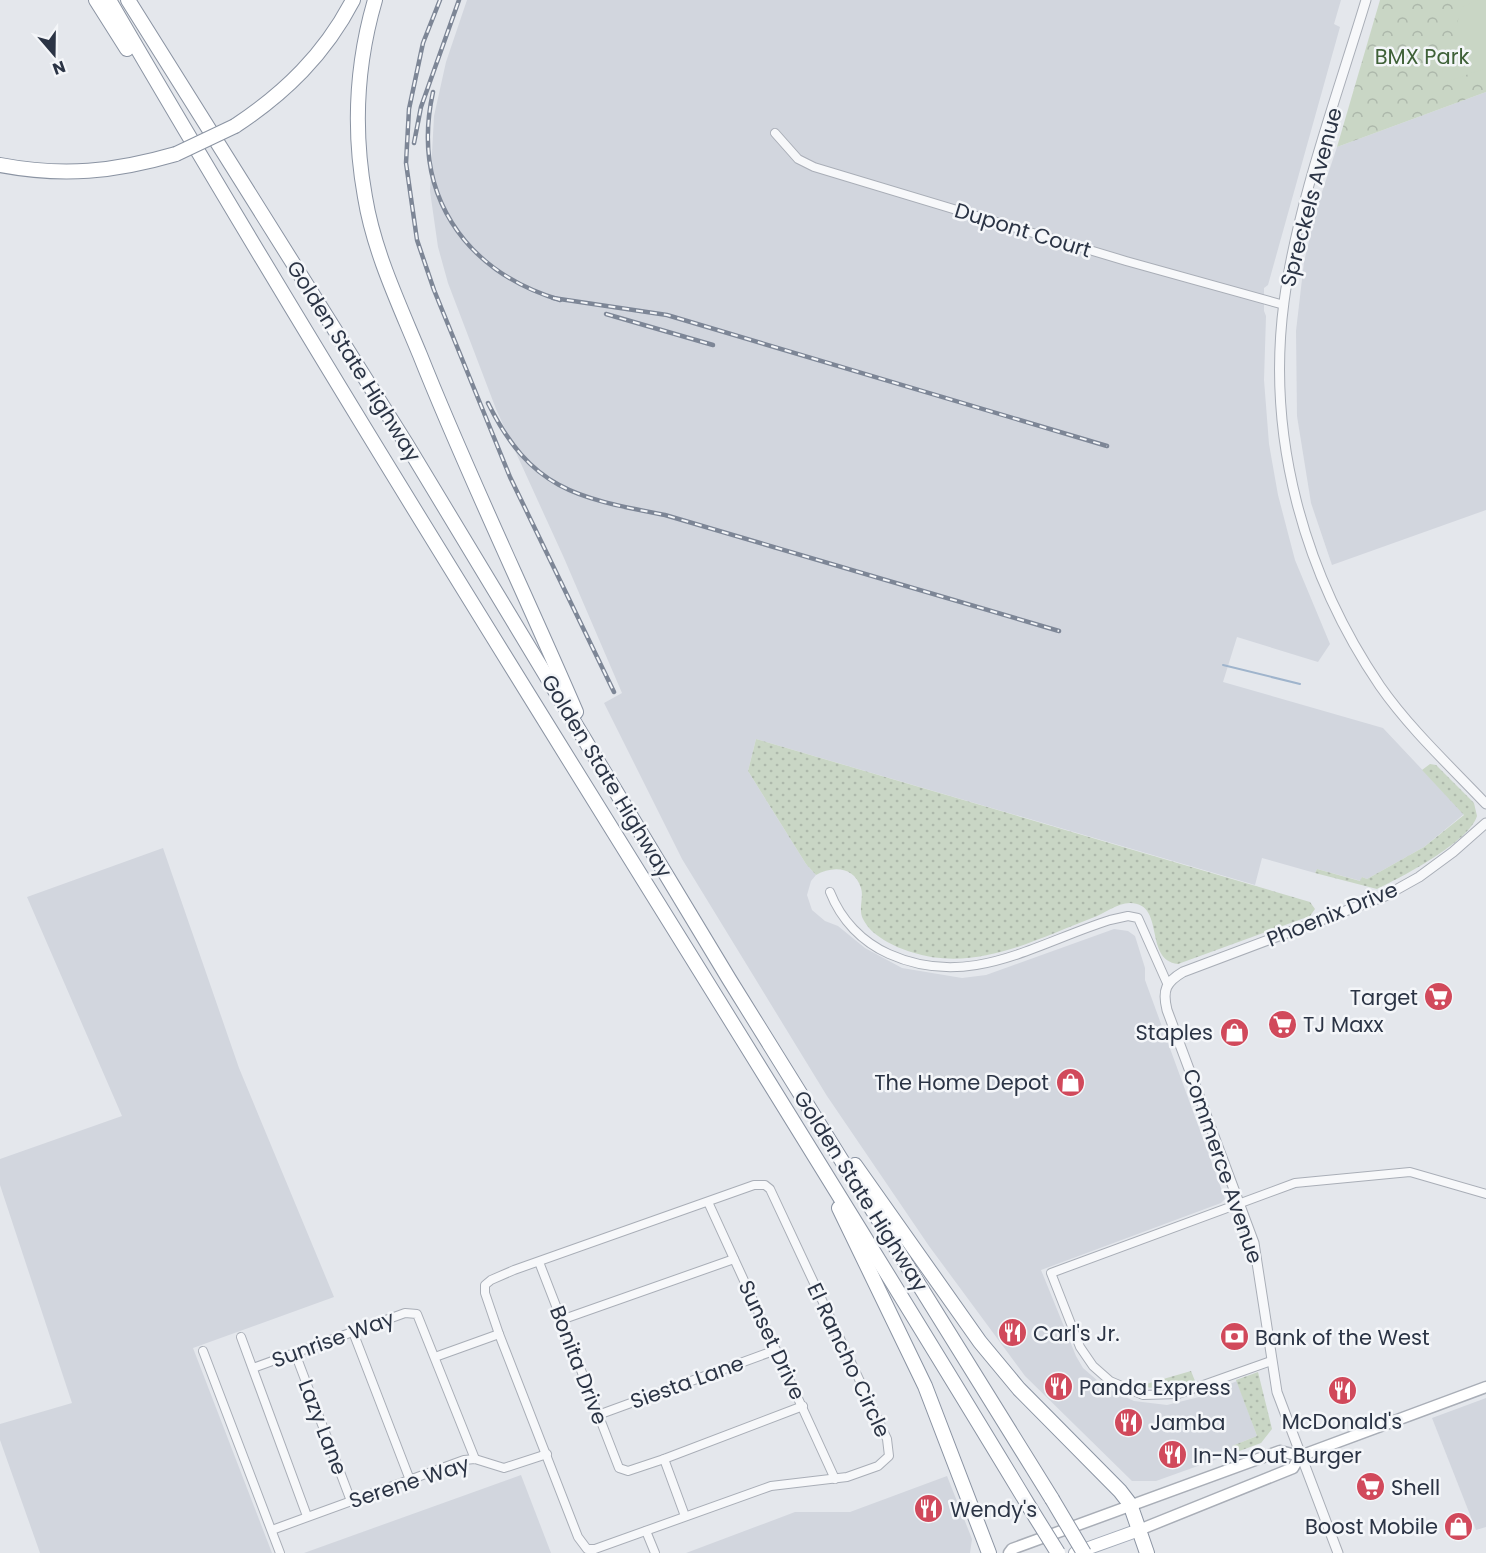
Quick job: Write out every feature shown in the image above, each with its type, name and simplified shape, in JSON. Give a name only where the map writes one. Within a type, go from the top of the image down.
[{"type":"highway","points":[[96,0],[165,110],[190,134]]},
{"type":"highway","name":"Golden State Highway","points":[[109,0],[522,686],[799,1128],[1058,1553]]},
{"type":"highway","name":"Golden State Highway","points":[[128,0],[407,445],[597,761],[1084,1553]]},
{"type":"highway","points":[[233,123],[296,69],[326,31],[345,0]]},
{"type":"highway","points":[[0,165],[44,172],[96,172],[148,162],[175,151],[233,123],[273,99],[304,71],[335,30],[353,0]]},
{"type":"highway","points":[[375,0],[362,52],[358,87],[359,153],[372,231],[479,499],[532,609],[597,761]]},
{"type":"highway","points":[[0,158],[46,165],[96,165],[175,151]]},
{"type":"highway","points":[[765,1035],[980,1342],[1019,1389],[1120,1491],[1130,1504],[1147,1553]]},
{"type":"highway","points":[[799,1128],[925,1386],[989,1553]]},
{"type":"main road","points":[[1009,1553],[1012,1549],[1130,1504],[1280,1451],[1300,1455],[1486,1387]]},
{"type":"main road","points":[[1075,1553],[1139,1530],[1293,1468],[1300,1455]]},
{"type":"street","name":"Spreckels Avenue","points":[[1366,0],[1302,216],[1284,305],[1280,369],[1283,430],[1291,482],[1320,575],[1339,617],[1381,687],[1407,721],[1486,804]]},
{"type":"street","name":"Dupont Court","points":[[775,133],[798,159],[814,167],[1126,261],[1284,305]]},
{"type":"street","name":"Phoenix Drive","points":[[1167,983],[1183,972],[1385,896],[1419,877],[1453,852],[1486,823]]},
{"type":"street","points":[[830,892],[836,907],[862,937],[884,952],[928,968],[974,968],[1110,920],[1128,916],[1138,918],[1167,983]]},
{"type":"street","name":"Commerce Avenue","points":[[1167,983],[1164,992],[1167,1010],[1258,1257],[1277,1392],[1338,1553]]},
{"type":"street","points":[[1272,1361],[1178,1394],[1143,1395],[1110,1381],[1093,1366],[1080,1347],[1051,1273],[1295,1183],[1410,1172],[1486,1194]]},
{"type":"street","name":"El Rancho Circle","points":[[754,1185],[765,1185],[770,1189],[886,1439],[889,1456],[886,1462],[847,1477],[771,1486],[595,1549],[583,1547],[485,1293],[485,1285],[491,1280],[539,1262],[754,1185]]},
{"type":"street","name":"Sunset Drive","points":[[708,1202],[835,1479]]},
{"type":"street","points":[[561,1320],[734,1259]]},
{"type":"street","name":"Bonita Drive","points":[[539,1262],[619,1468],[628,1470],[664,1458]]},
{"type":"street","name":"Sunrise Way","points":[[253,1368],[405,1313],[414,1313],[420,1318],[435,1357]]},
{"type":"street","points":[[353,1332],[410,1480]]},
{"type":"street","points":[[475,1459],[435,1357],[499,1334]]},
{"type":"street","points":[[241,1337],[307,1516]]},
{"type":"street","name":"Siesta Lane","points":[[598,1415],[776,1350]]},
{"type":"street","points":[[203,1351],[280,1553]]},
{"type":"street","name":"Lazy Lane","points":[[295,1353],[351,1501]]},
{"type":"street","points":[[685,1516],[664,1458],[803,1406]]},
{"type":"street","name":"Serene Way","points":[[272,1530],[475,1459],[504,1468],[547,1454]]},
{"type":"street","points":[[646,1531],[655,1553]]},
{"type":"shaded area","points":[[467,0],[1341,0],[1334,24],[1340,27],[1268,285],[1264,288],[1266,316],[1264,380],[1269,444],[1278,495],[1295,560],[1330,644],[1318,662],[1237,637],[1223,682],[1383,728],[1464,814],[1424,847],[1367,879],[1362,877],[1361,881],[1317,869],[1315,873],[1262,858],[1255,885],[756,739],[748,771],[806,864],[816,875],[811,881],[807,895],[812,910],[825,921],[838,926],[865,948],[902,968],[962,978],[986,975],[1114,929],[1128,931],[1135,936],[1145,968],[1145,980],[1225,1199],[1221,1203],[1041,1270],[1076,1356],[1083,1368],[1106,1388],[1134,1401],[1167,1405],[1199,1397],[1237,1381],[1257,1436],[1232,1446],[1234,1453],[1156,1481],[1132,1481],[1025,1376],[929,1246],[827,1096],[682,859],[604,703],[622,693],[496,409],[448,283],[438,247],[430,191],[434,116],[446,62]]},
{"type":"shaded area","points":[[1486,92],[1486,510],[1332,565],[1311,503],[1297,416],[1296,331],[1304,262],[1318,204],[1337,147]]},
{"type":"shaded area","points":[[163,848],[239,1068],[334,1297],[193,1348],[272,1553],[40,1553],[0,1440],[0,1424],[72,1403],[0,1185],[0,1159],[122,1116],[27,897]]},
{"type":"shaded area","points":[[1486,1398],[1486,1527],[1476,1530],[1432,1418]]},
{"type":"shaded area","points":[[521,1475],[551,1553],[304,1553]]},
{"type":"shaded area","points":[[947,1476],[972,1539],[970,1553],[686,1553],[795,1512],[850,1512]]},
{"type":"green space","name":"BMX Park","points":[[1380,0],[1486,0],[1486,92],[1337,147]]},
{"type":"green space","points":[[1478,0],[1486,0],[1486,68],[1446,82],[1442,71],[1462,7]]},
{"type":"green space","points":[[756,739],[1310,902],[1315,909],[1310,916],[1178,964],[1167,960],[1161,953],[1148,912],[1141,905],[1130,903],[1004,951],[958,959],[911,952],[884,940],[867,925],[861,911],[861,888],[853,875],[835,869],[816,875],[806,864],[748,771]]},
{"type":"green space","points":[[1430,764],[1436,765],[1474,803],[1477,816],[1462,837],[1433,858],[1377,889],[1315,873],[1317,869],[1360,881],[1362,877],[1367,879],[1424,847],[1464,815],[1422,770]]},
{"type":"green space","points":[[1191,1371],[1195,1381],[1175,1387],[1139,1386]]},
{"type":"green space","points":[[1258,1372],[1272,1429],[1261,1443],[1234,1453],[1232,1446],[1257,1436],[1236,1380]]},
{"type":"waterway","points":[[1223,665],[1300,684]]},
{"type":"railway","points":[[440,0],[423,43],[409,109],[406,163],[417,240],[434,290],[510,477],[614,692]]},
{"type":"railway","points":[[414,143],[421,107],[459,0]]},
{"type":"railway","points":[[433,92],[428,128],[430,163],[438,194],[452,223],[471,248],[496,269],[526,287],[560,300]]},
{"type":"railway","points":[[553,298],[667,315],[1107,446]]},
{"type":"railway","points":[[606,314],[713,345]]},
{"type":"railway","points":[[488,403],[504,432],[521,455],[540,472],[582,495],[606,503],[665,515],[1059,631]]},
{"type":"place","name":"Target","points":[[1439,997]]},
{"type":"place","name":"TJ Maxx","points":[[1282,1024]]},
{"type":"place","name":"Staples","points":[[1234,1032]]},
{"type":"place","name":"The Home Depot","points":[[1070,1082]]},
{"type":"place","name":"Carl's Jr.","points":[[1012,1333]]},
{"type":"place","name":"Bank of the West","points":[[1234,1337]]},
{"type":"place","name":"Panda Express","points":[[1058,1387]]},
{"type":"place","name":"McDonald's","points":[[1342,1390]]},
{"type":"place","name":"Jamba","points":[[1129,1422]]},
{"type":"place","name":"In-N-Out Burger","points":[[1172,1455]]},
{"type":"place","name":"Shell","points":[[1370,1487]]},
{"type":"place","name":"Wendy's","points":[[929,1509]]},
{"type":"place","name":"Boost Mobile","points":[[1459,1526]]}]
